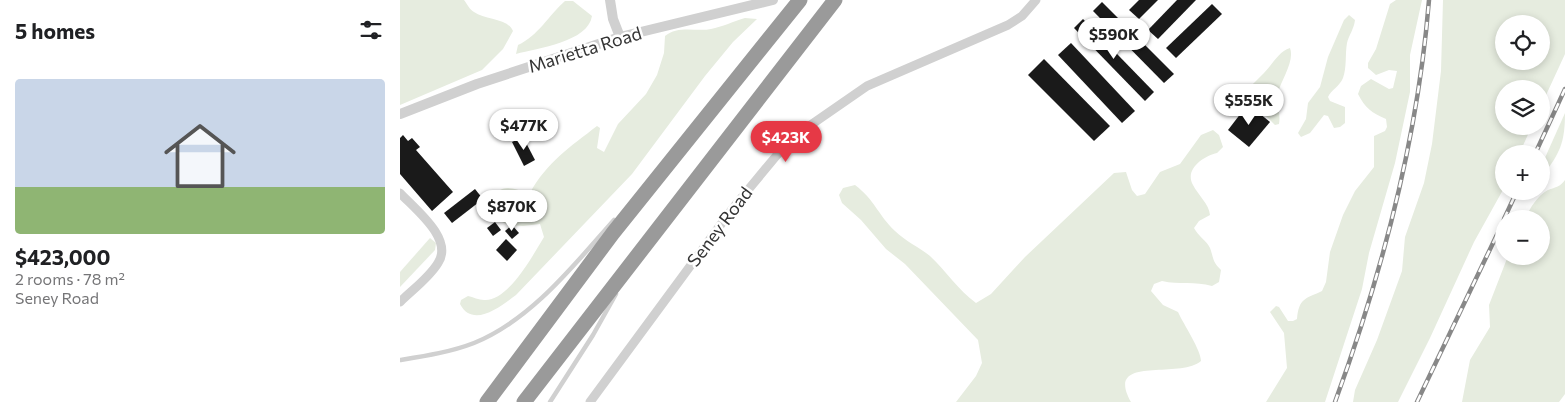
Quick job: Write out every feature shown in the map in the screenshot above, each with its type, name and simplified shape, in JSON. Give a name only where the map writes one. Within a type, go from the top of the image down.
[{"type":"highway","points":[[488,402],[612,233],[709,116],[800,0]]},
{"type":"highway","points":[[524,402],[835,0]]},
{"type":"street","points":[[610,0],[613,19],[620,37]]},
{"type":"street","name":"Marietta Road","points":[[400,114],[477,84],[620,37],[773,0]]},
{"type":"street","name":"Seney Road","points":[[590,402],[733,208],[778,155],[802,131],[868,86],[1008,25],[1022,16],[1036,0]]},
{"type":"street","points":[[400,193],[434,231],[442,243],[439,263],[400,302]]},
{"type":"lane","points":[[400,360],[474,343],[497,332],[518,317],[567,271],[709,116]]},
{"type":"lane","points":[[550,402],[594,335],[634,260]]},
{"type":"shaded area","points":[[400,0],[464,0],[474,12],[501,21],[513,31],[503,49],[482,70],[400,105]]},
{"type":"shaded area","points":[[1396,0],[1422,0],[1410,55],[1410,92],[1395,163],[1369,253],[1362,289],[1325,402],[1266,402],[1287,368],[1284,333],[1270,312],[1276,306],[1279,307],[1288,321],[1293,321],[1297,319],[1301,303],[1322,291],[1326,282],[1330,252],[1343,215],[1355,191],[1374,167],[1374,136],[1385,131],[1387,127],[1386,119],[1369,110],[1358,94],[1361,86],[1371,79],[1389,89],[1393,88],[1397,71],[1389,70],[1376,75],[1368,68],[1368,63],[1376,49],[1390,4]]},
{"type":"shaded area","points":[[1443,0],[1565,0],[1565,54],[1550,86],[1550,80],[1495,80],[1495,135],[1528,135],[1523,145],[1495,145],[1495,200],[1497,200],[1474,242],[1398,402],[1353,402],[1355,390],[1377,340],[1402,271],[1405,237],[1424,183],[1432,144],[1441,71]]},
{"type":"shaded area","points":[[565,1],[573,1],[592,16],[582,32],[572,38],[549,46],[516,54],[518,45],[532,36]]},
{"type":"shaded area","points":[[1349,15],[1355,20],[1347,43],[1344,74],[1342,81],[1328,97],[1330,101],[1345,107],[1345,123],[1340,127],[1334,128],[1328,116],[1324,115],[1310,133],[1301,137],[1298,133],[1306,119],[1308,103],[1320,87],[1328,57],[1344,20]]},
{"type":"shaded area","points":[[745,18],[757,19],[733,42],[705,76],[632,174],[516,295],[503,305],[487,313],[472,315],[466,311],[460,304],[461,300],[468,296],[482,300],[493,299],[511,286],[527,265],[544,237],[540,224],[509,225],[497,220],[490,204],[498,192],[502,189],[511,188],[530,193],[544,172],[568,148],[597,126],[600,128],[597,148],[604,152],[618,124],[646,94],[657,75],[664,53],[665,36],[682,30],[715,28]]},
{"type":"shaded area","points":[[1290,48],[1291,59],[1278,93],[1279,124],[1275,125],[1257,107],[1251,105],[1239,111],[1227,113],[1229,105],[1267,70],[1279,55]]},
{"type":"shaded area","points":[[1565,113],[1564,132],[1560,147],[1550,165],[1550,147]]},
{"type":"shaded area","points":[[1213,130],[1219,135],[1223,147],[1217,153],[1201,160],[1197,164],[1191,174],[1191,179],[1195,189],[1208,207],[1210,215],[1199,221],[1194,228],[1209,245],[1215,262],[1221,270],[1219,282],[1212,286],[1162,281],[1154,284],[1151,291],[1163,305],[1178,312],[1195,344],[1201,361],[1177,369],[1135,373],[1127,378],[1125,387],[1131,402],[956,402],[976,376],[982,363],[978,340],[905,264],[886,249],[861,220],[842,203],[839,195],[843,188],[855,185],[867,196],[895,231],[930,256],[963,292],[976,303],[991,294],[1025,257],[1114,173],[1126,172],[1132,190],[1137,196],[1145,194],[1160,172],[1180,164],[1201,135]]},
{"type":"shaded area","points":[[1565,180],[1565,394],[1559,402],[1462,402],[1470,360],[1490,327],[1489,305],[1505,265],[1550,265],[1550,210],[1530,210],[1536,200],[1550,200],[1550,189],[1560,185]]},
{"type":"shaded area","points":[[430,238],[436,243],[435,250],[400,287],[400,272]]},
{"type":"building","points":[[1139,0],[1158,0],[1139,19],[1129,10]]},
{"type":"building","points":[[1177,0],[1196,0],[1158,39],[1148,30]]},
{"type":"building","points":[[1102,2],[1174,74],[1164,83],[1093,11]]},
{"type":"building","points":[[1212,4],[1222,14],[1176,58],[1166,48]]},
{"type":"building","points":[[1083,19],[1154,92],[1145,101],[1074,28]]},
{"type":"building","points":[[1071,43],[1135,111],[1122,123],[1058,55]]},
{"type":"building","points":[[1044,59],[1110,126],[1094,141],[1028,75]]},
{"type":"building","points":[[1248,104],[1270,122],[1249,147],[1228,130]]},
{"type":"building","points":[[403,135],[408,141],[412,138],[420,147],[416,150],[453,192],[432,211],[400,174],[400,138]]},
{"type":"building","points":[[523,137],[535,160],[524,166],[512,142]]},
{"type":"building","points":[[475,189],[483,199],[452,223],[444,213]]},
{"type":"building","points":[[495,222],[501,230],[493,236],[487,228]]},
{"type":"building","points":[[512,225],[519,233],[512,239],[505,231]]},
{"type":"building","points":[[506,239],[517,250],[507,261],[496,250]]},
{"type":"railway","points":[[1335,402],[1368,304],[1396,204],[1416,102],[1429,0]]},
{"type":"railway","points":[[1539,145],[1565,89]]},
{"type":"railway","points":[[1508,210],[1513,200]]},
{"type":"railway","points":[[1417,402],[1495,239]]}]
